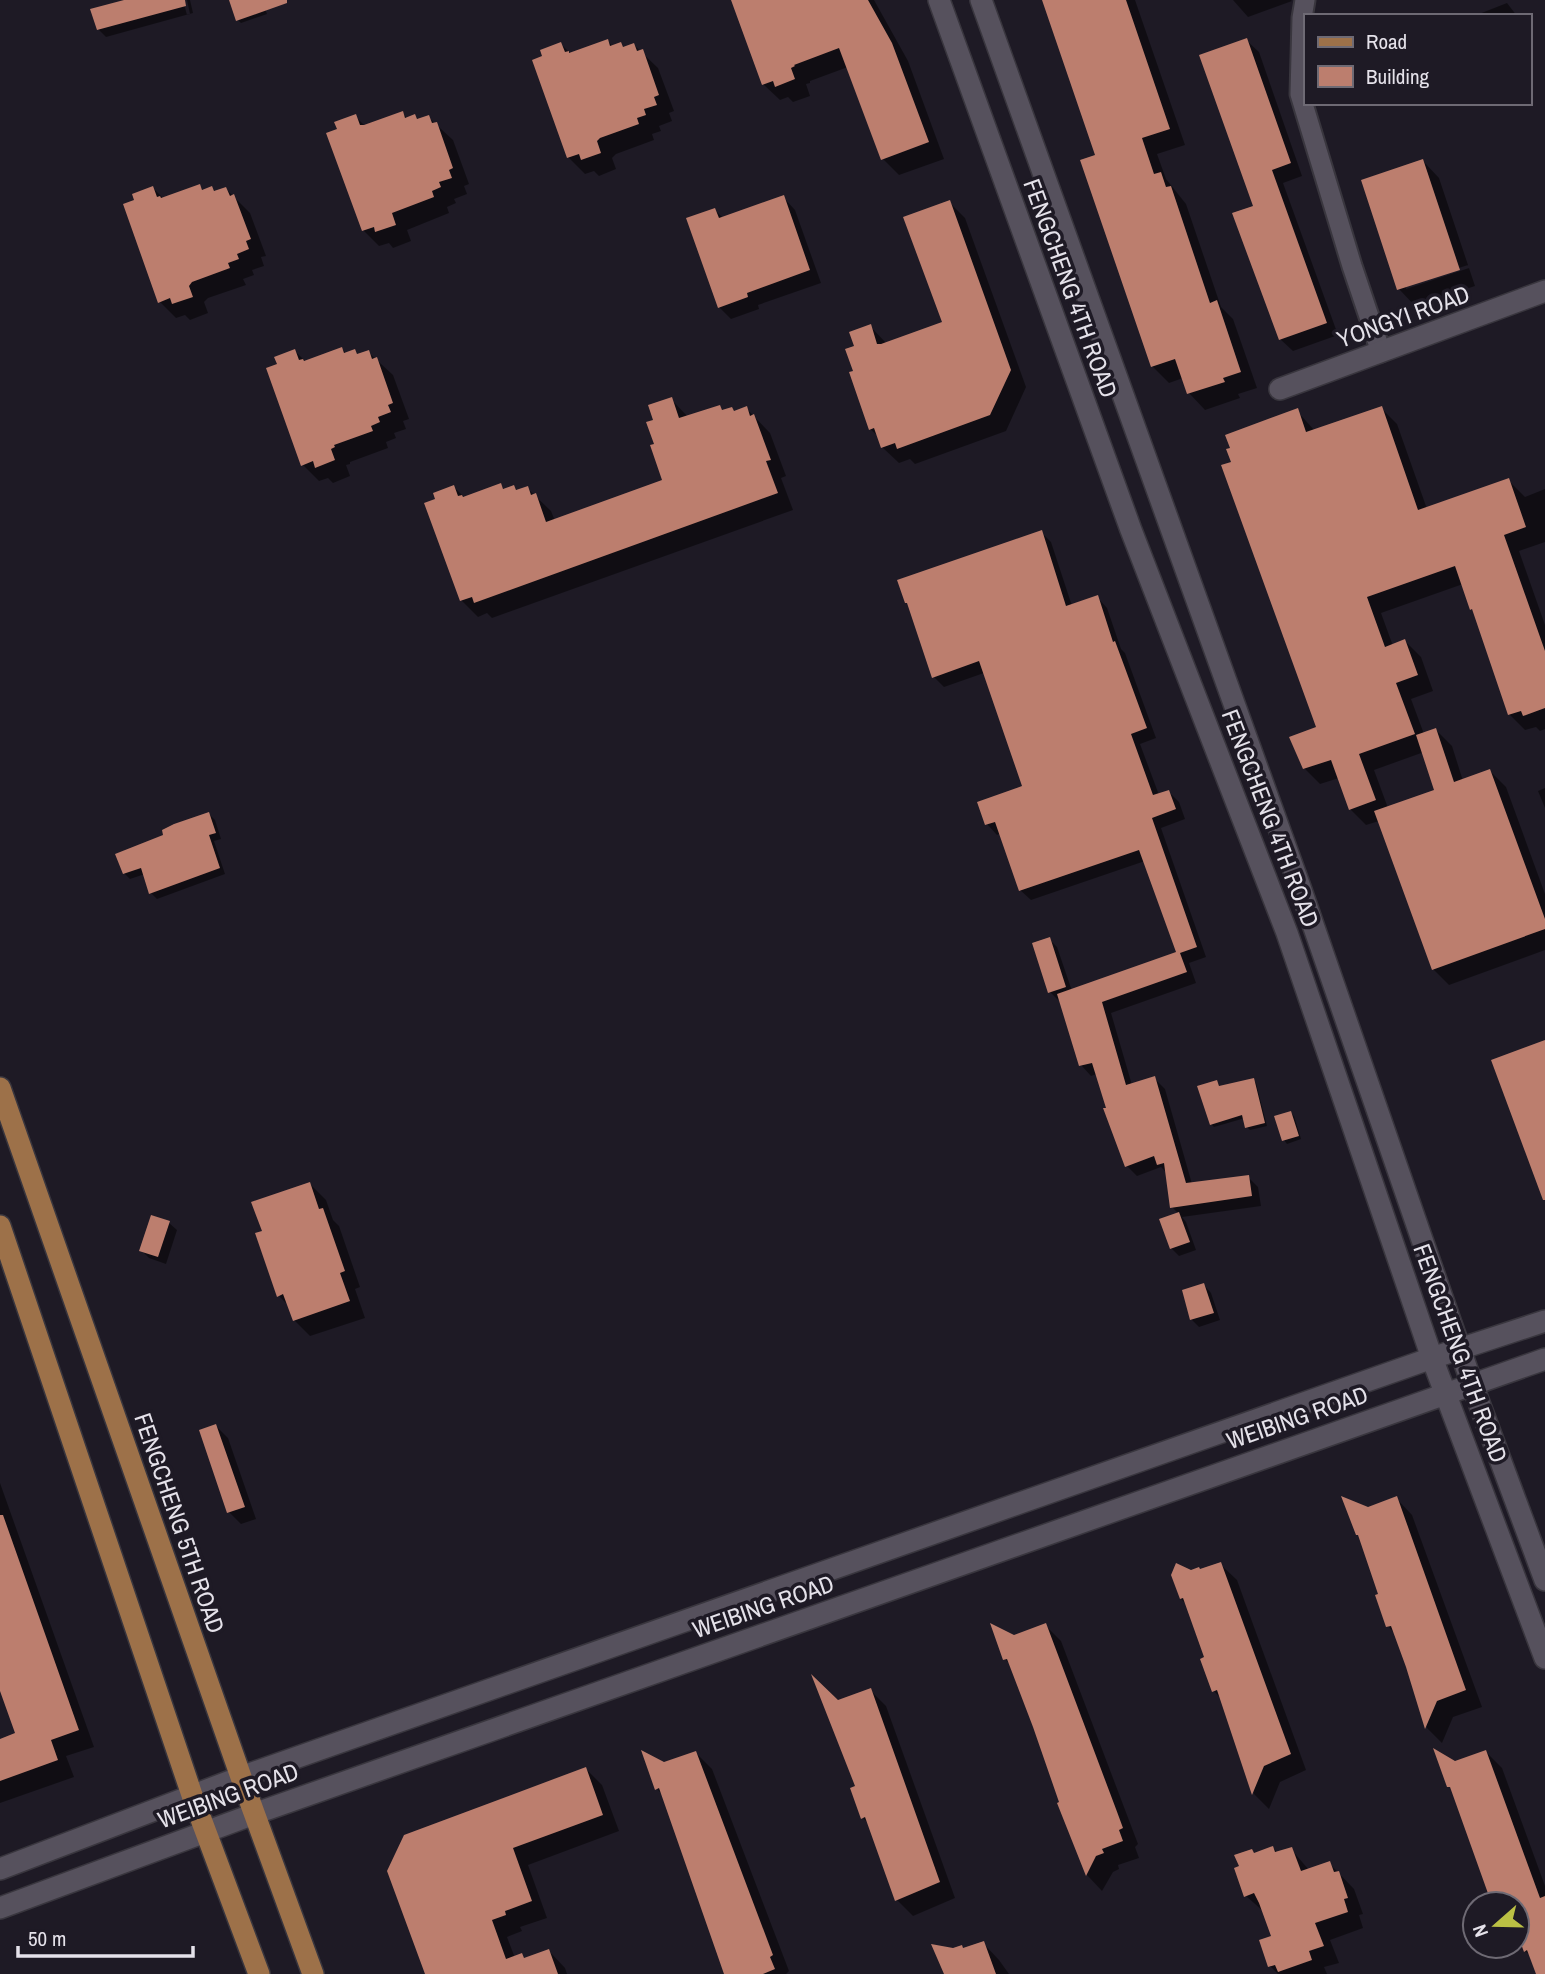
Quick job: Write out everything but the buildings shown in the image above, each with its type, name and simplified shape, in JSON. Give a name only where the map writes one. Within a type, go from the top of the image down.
[{"type":"main road","name":"FENGCHENG 5TH ROAD","points":[[0,1088],[254,1814],[313,1974]]},
{"type":"main road","points":[[0,1226],[192,1795],[259,1974]]},
{"type":"street","name":"FENGCHENG 4TH ROAD","points":[[939,0],[1131,530],[1287,933],[1433,1358],[1545,1658]]},
{"type":"street","name":"FENGCHENG 4TH ROAD","points":[[981,0],[1300,887],[1472,1384],[1545,1580]]},
{"type":"street","points":[[1305,0],[1301,18],[1300,94],[1381,352]]},
{"type":"street","name":"YONGYI ROAD","points":[[1280,389],[1545,291]]},
{"type":"street","name":"WEIBING ROAD","points":[[0,1869],[241,1777],[1545,1321]]},
{"type":"street","name":"WEIBING ROAD","points":[[0,1908],[254,1814],[1545,1359]]}]
